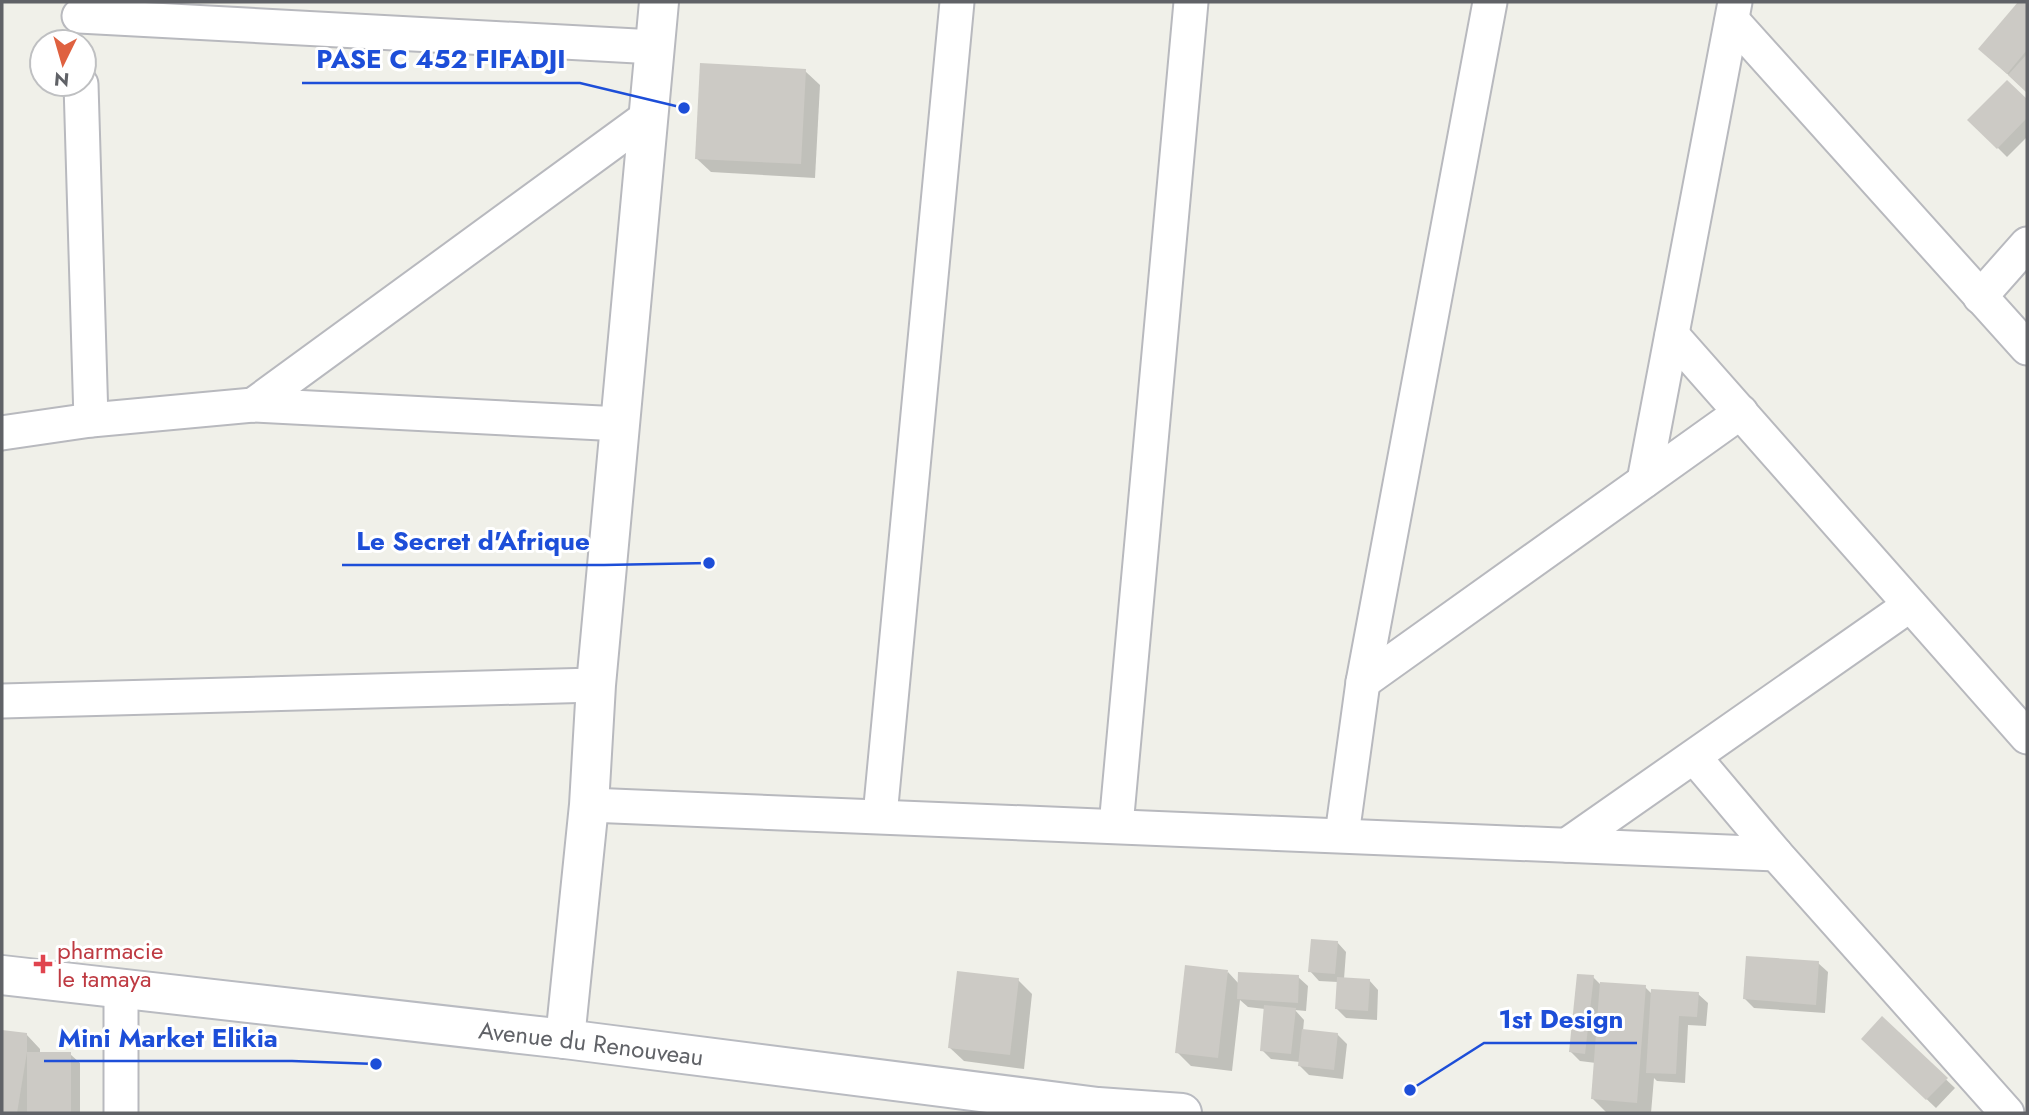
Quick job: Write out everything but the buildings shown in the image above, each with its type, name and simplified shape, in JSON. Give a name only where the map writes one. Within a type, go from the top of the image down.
[{"type":"main road","points":[[565,1039],[589,804],[596,685],[659,2]]},
{"type":"main road","name":"Avenue du Renouveau","points":[[2,975],[565,1039],[1098,1110],[1182,1113]]},
{"type":"street","points":[[880,816],[957,2]]},
{"type":"street","points":[[1116,826],[1191,2]]},
{"type":"street","points":[[1342,835],[1363,682],[1490,2]]},
{"type":"street","points":[[1644,481],[1733,11]]},
{"type":"street","points":[[1733,11],[2027,348]]},
{"type":"street","points":[[79,20],[655,47]]},
{"type":"street","points":[[81,98],[91,420]]},
{"type":"street","points":[[253,405],[650,114]]},
{"type":"street","points":[[1980,297],[2027,244]]},
{"type":"street","points":[[1672,335],[2027,737]]},
{"type":"street","points":[[2,433],[91,420],[253,405],[621,424]]},
{"type":"street","points":[[1363,682],[1741,412]]},
{"type":"street","points":[[1567,845],[1910,605]]},
{"type":"street","points":[[2,701],[596,685]]},
{"type":"street","points":[[1695,758],[1776,854],[2007,1113]]},
{"type":"street","points":[[589,804],[1776,854]]},
{"type":"street","points":[[121,987],[121,1113]]},
{"type":"place","name":"PASE C 452 FIFADJI","points":[[684,108]]},
{"type":"place","name":"Le Secret d'Afrique","points":[[709,563]]},
{"type":"place","name":"pharmacie le tamaya","points":[[43,964]]},
{"type":"place","name":"Mini Market Elikia","points":[[376,1064]]},
{"type":"place","name":"1st Design","points":[[1410,1090]]}]
